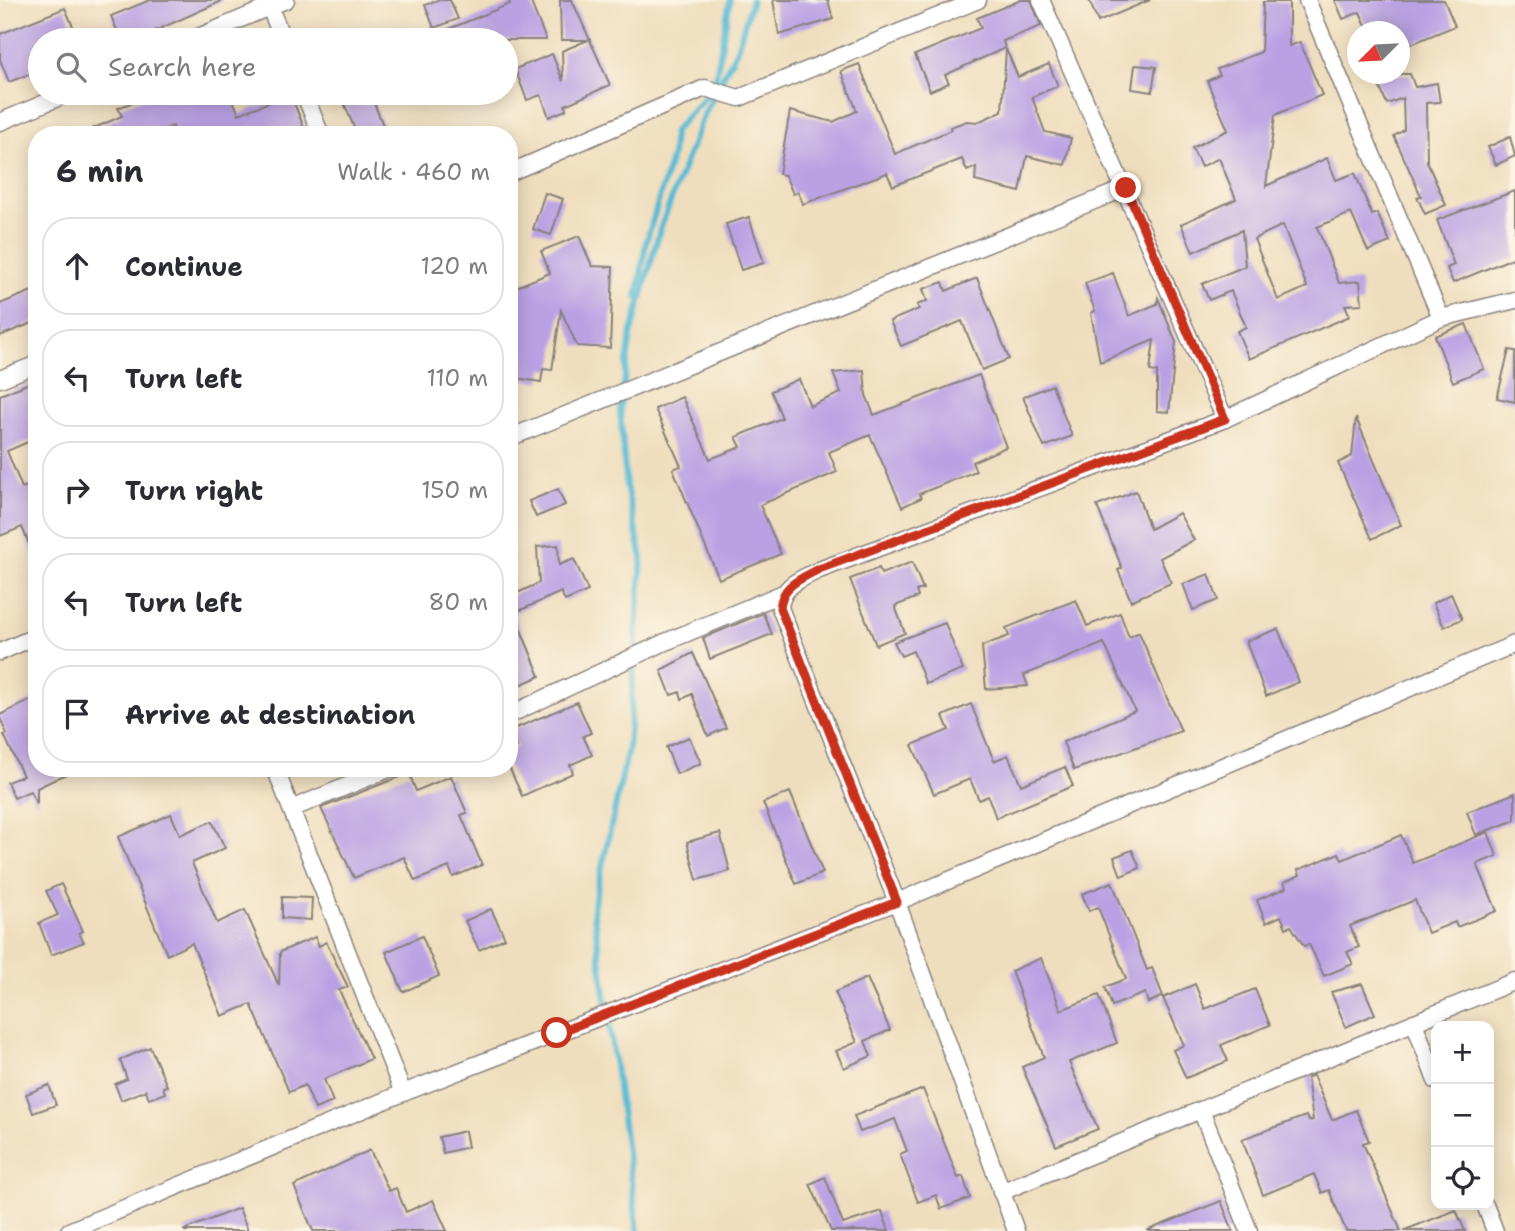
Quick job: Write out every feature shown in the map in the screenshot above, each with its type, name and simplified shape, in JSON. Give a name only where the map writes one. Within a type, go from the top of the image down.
[{"type":"street","points":[[216,28],[268,3],[286,0]]},
{"type":"street","points":[[518,169],[711,90],[740,98],[978,0]]},
{"type":"street","points":[[1041,0],[1126,188],[1225,419]]},
{"type":"street","points":[[1307,0],[1441,318]]},
{"type":"street","points":[[268,3],[278,28]]},
{"type":"street","points":[[0,122],[40,105]]},
{"type":"street","points":[[309,105],[317,126]]},
{"type":"street","points":[[518,434],[1126,188]]},
{"type":"street","points":[[518,711],[663,643],[781,594],[789,585],[819,569],[1225,419],[1441,318],[1515,300]]},
{"type":"street","points":[[0,379],[28,367]]},
{"type":"street","points":[[781,594],[780,608],[897,902],[1016,1231]]},
{"type":"street","points":[[0,652],[28,640]]},
{"type":"street","points":[[69,1231],[403,1093],[897,902],[1514,646]]},
{"type":"street","points":[[279,777],[403,1093]]},
{"type":"street","points":[[291,808],[368,777]]},
{"type":"street","points":[[1001,1192],[1515,981]]},
{"type":"street","points":[[1413,1022],[1431,1068]]},
{"type":"street","points":[[1201,1110],[1249,1231]]},
{"type":"street","points":[[1487,1210],[1495,1231]]},
{"type":"building","points":[[150,0],[224,0],[162,28],[116,28],[111,16]]},
{"type":"building","points":[[438,0],[450,0],[458,19],[434,28],[425,5]]},
{"type":"building","points":[[508,0],[530,0],[546,40],[518,40],[518,28],[451,28],[510,4]]},
{"type":"building","points":[[560,0],[572,0],[610,85],[565,105],[566,110],[549,117],[541,95],[527,100],[518,77],[518,68],[552,54],[563,81],[562,51],[588,40],[561,40]]},
{"type":"building","points":[[773,0],[828,0],[833,19],[779,35]]},
{"type":"building","points":[[1021,0],[1031,0],[1041,26],[1003,41],[1005,48],[945,75],[949,83],[930,91],[915,55],[981,28],[977,18]]},
{"type":"building","points":[[1089,0],[1150,0],[1098,22]]},
{"type":"building","points":[[1335,0],[1444,0],[1455,26],[1410,44],[1410,21],[1364,21],[1360,12],[1343,19]]},
{"type":"building","points":[[1263,2],[1289,2],[1289,46],[1300,42],[1322,95],[1275,115],[1266,186],[1327,158],[1336,180],[1355,173],[1372,215],[1377,213],[1390,242],[1368,251],[1351,213],[1317,227],[1339,283],[1360,281],[1362,304],[1345,305],[1350,316],[1249,359],[1237,331],[1246,327],[1231,291],[1209,300],[1202,284],[1245,266],[1242,230],[1193,252],[1181,224],[1236,199],[1219,158],[1201,167],[1192,148],[1228,130],[1207,81],[1220,75],[1217,69],[1261,52]],"holes":[[[1283,225],[1307,287],[1278,300],[1254,239]]]},
{"type":"building","points":[[65,8],[74,28],[28,28],[28,75],[9,82],[0,60],[0,34]]},
{"type":"building","points":[[1006,49],[1018,77],[1049,64],[1058,86],[1032,97],[1045,132],[1071,138],[1065,165],[1027,156],[1020,192],[975,181],[976,167],[967,171],[962,159],[893,186],[887,173],[803,204],[798,192],[793,194],[785,175],[779,174],[790,111],[833,122],[857,111],[841,71],[859,64],[895,154],[951,130],[950,127],[967,121],[978,122],[1002,111]]},
{"type":"building","points":[[1135,65],[1156,67],[1152,92],[1132,89]]},
{"type":"building","points":[[1410,74],[1415,87],[1437,83],[1440,102],[1426,103],[1427,162],[1446,205],[1425,214],[1417,197],[1421,196],[1394,136],[1404,130],[1403,98],[1387,104],[1378,84],[1410,84]]},
{"type":"building","points":[[126,105],[235,105],[239,114],[262,105],[295,105],[303,126],[99,126],[122,116],[118,108]]},
{"type":"building","points":[[345,105],[375,105],[383,126],[353,126]]},
{"type":"building","points":[[1510,137],[1515,156],[1496,165],[1488,147]]},
{"type":"building","points":[[1515,191],[1515,257],[1453,283],[1447,268],[1454,265],[1437,220]]},
{"type":"building","points":[[545,193],[563,199],[551,235],[533,229]]},
{"type":"building","points":[[749,217],[764,263],[741,270],[726,224]]},
{"type":"building","points":[[579,236],[592,266],[613,267],[610,348],[577,346],[561,310],[552,370],[543,369],[541,382],[518,378],[518,286],[550,273],[541,251]]},
{"type":"building","points":[[1113,273],[1129,316],[1157,304],[1158,298],[1176,342],[1169,412],[1157,411],[1157,372],[1150,371],[1154,340],[1100,362],[1091,313],[1095,311],[1085,283]]},
{"type":"building","points":[[977,278],[1009,359],[982,370],[962,321],[901,346],[890,321],[919,309],[917,305],[927,301],[923,289],[943,282],[946,291]]},
{"type":"building","points":[[28,293],[28,325],[0,336],[0,304]]},
{"type":"building","points":[[1466,324],[1484,369],[1453,382],[1435,336]]},
{"type":"building","points":[[1509,350],[1515,351],[1515,402],[1497,398]]},
{"type":"building","points":[[864,370],[866,395],[874,415],[979,375],[1006,447],[972,462],[976,471],[919,494],[921,498],[902,507],[870,435],[829,452],[837,472],[760,505],[781,554],[719,579],[673,469],[681,466],[655,409],[682,397],[710,459],[741,447],[736,437],[782,418],[771,391],[799,379],[810,406],[841,393],[833,373]]},
{"type":"building","points":[[28,384],[28,442],[7,451],[22,488],[28,486],[28,542],[22,527],[0,536],[0,395]]},
{"type":"building","points":[[1052,385],[1072,436],[1044,447],[1023,397]]},
{"type":"building","points":[[1356,418],[1401,525],[1372,539],[1338,463],[1352,456]]},
{"type":"building","points":[[558,489],[565,505],[536,517],[529,501]]},
{"type":"building","points":[[1136,491],[1150,529],[1179,513],[1194,540],[1160,558],[1171,583],[1131,601],[1118,570],[1122,568],[1097,506]]},
{"type":"building","points":[[558,545],[559,565],[574,559],[588,591],[565,601],[561,592],[518,611],[518,593],[539,583],[537,547]]},
{"type":"building","points":[[912,562],[923,589],[916,591],[918,597],[895,606],[905,633],[876,645],[850,579],[879,568],[881,574]]},
{"type":"building","points":[[1209,574],[1218,600],[1193,610],[1183,584]]},
{"type":"building","points":[[1451,594],[1462,619],[1444,627],[1433,603]]},
{"type":"building","points":[[1076,600],[1087,626],[1120,613],[1129,637],[1139,632],[1181,731],[1074,770],[1063,742],[1135,711],[1104,643],[1024,675],[1028,686],[986,689],[982,646],[1009,636],[1006,628]]},
{"type":"building","points":[[763,613],[772,634],[710,659],[703,638]]},
{"type":"building","points":[[518,623],[540,676],[518,686]]},
{"type":"building","points":[[945,623],[963,670],[926,684],[913,651],[901,656],[894,642]]},
{"type":"building","points":[[1278,629],[1299,682],[1266,696],[1246,641]]},
{"type":"building","points":[[693,653],[726,728],[708,736],[692,694],[682,699],[680,692],[671,695],[661,670]]},
{"type":"building","points":[[28,701],[28,777],[60,777],[37,788],[37,804],[30,791],[14,798],[7,782],[23,776],[4,735],[7,734],[0,715]]},
{"type":"building","points":[[577,702],[591,733],[583,736],[592,755],[570,765],[573,773],[522,796],[513,777],[518,777],[518,727]]},
{"type":"building","points":[[971,704],[994,761],[1008,755],[1021,785],[1065,767],[1073,786],[996,818],[988,796],[979,800],[970,779],[934,794],[912,745],[949,730],[943,716]]},
{"type":"building","points":[[689,737],[701,763],[677,774],[666,747]]},
{"type":"building","points":[[399,777],[411,777],[416,791],[451,777],[467,813],[461,815],[482,865],[453,877],[449,867],[415,881],[404,857],[354,878],[321,808]]},
{"type":"building","points":[[790,792],[823,873],[796,884],[763,803]]},
{"type":"building","points":[[1515,793],[1515,820],[1476,835],[1467,812]]},
{"type":"building","points":[[171,814],[180,835],[212,821],[225,848],[192,863],[217,923],[245,910],[279,986],[280,952],[315,937],[319,946],[326,942],[348,987],[339,990],[371,1059],[324,1079],[333,1102],[315,1109],[305,1085],[289,1092],[251,1004],[222,1016],[192,943],[167,955],[118,837]]},
{"type":"building","points":[[1488,832],[1497,856],[1477,864],[1497,911],[1457,927],[1455,922],[1428,933],[1415,900],[1350,926],[1359,947],[1347,952],[1353,964],[1324,976],[1309,944],[1304,946],[1291,926],[1286,928],[1281,916],[1266,923],[1257,900],[1286,888],[1284,882],[1300,875],[1298,870],[1339,853],[1342,860],[1401,835],[1413,863]]},
{"type":"building","points":[[720,833],[730,871],[697,880],[687,842]]},
{"type":"building","points":[[1132,850],[1140,868],[1121,876],[1114,857]]},
{"type":"building","points":[[1112,882],[1147,970],[1152,968],[1163,996],[1148,1003],[1145,993],[1112,1006],[1105,987],[1126,979],[1098,907],[1089,911],[1082,894]]},
{"type":"building","points":[[61,884],[83,931],[79,933],[84,942],[51,955],[39,923],[58,915],[46,891]]},
{"type":"building","points":[[282,897],[312,898],[311,920],[282,918]]},
{"type":"building","points":[[491,909],[505,938],[479,950],[465,921]]},
{"type":"building","points":[[422,936],[439,976],[403,992],[386,952]]},
{"type":"building","points":[[1041,958],[1061,1010],[1099,995],[1117,1043],[1069,1062],[1098,1129],[1056,1146],[1022,1067],[1044,1057],[1011,971]]},
{"type":"building","points":[[867,978],[890,1030],[865,1041],[871,1056],[844,1068],[836,1051],[857,1042],[835,992]]},
{"type":"building","points":[[1195,984],[1205,1009],[1255,989],[1270,1025],[1221,1045],[1228,1061],[1186,1078],[1173,1050],[1184,1045],[1163,998]]},
{"type":"building","points":[[1362,984],[1375,1014],[1346,1027],[1331,992]]},
{"type":"building","points":[[150,1047],[167,1086],[163,1087],[165,1093],[149,1099],[146,1090],[121,1100],[115,1084],[127,1079],[120,1060]]},
{"type":"building","points":[[1313,1075],[1332,1120],[1356,1110],[1369,1141],[1363,1143],[1401,1231],[1346,1231],[1329,1190],[1322,1193],[1314,1174],[1263,1195],[1242,1139],[1306,1116],[1309,1121],[1313,1120],[1307,1078]]},
{"type":"building","points":[[49,1085],[56,1105],[33,1113],[26,1094]]},
{"type":"building","points":[[923,1089],[958,1178],[963,1176],[970,1198],[941,1209],[936,1195],[918,1202],[900,1154],[907,1151],[895,1119],[860,1132],[854,1116]]},
{"type":"building","points":[[465,1131],[468,1147],[443,1153],[439,1137]]},
{"type":"building","points":[[370,1150],[389,1191],[396,1188],[406,1212],[433,1200],[447,1231],[313,1231],[294,1186]]},
{"type":"building","points":[[825,1177],[843,1224],[882,1211],[889,1231],[831,1231],[810,1184]]},
{"type":"building","points":[[1221,1201],[1233,1231],[1148,1230]]},
{"type":"building","points":[[239,1208],[248,1231],[184,1230]]},
{"type":"building","points":[[1456,1210],[1465,1231],[1405,1231]]},
{"type":"waterway","points":[[637,297],[646,243],[672,155],[674,131],[714,87],[730,0]]},
{"type":"waterway","points":[[638,1231],[593,908],[628,749],[642,558],[626,486],[620,409],[631,335],[660,229],[702,119],[737,49],[752,0]]},
{"type":"route","points":[[557,1033],[897,902],[780,608],[781,594],[789,585],[819,569],[1225,419],[1126,188]]}]
